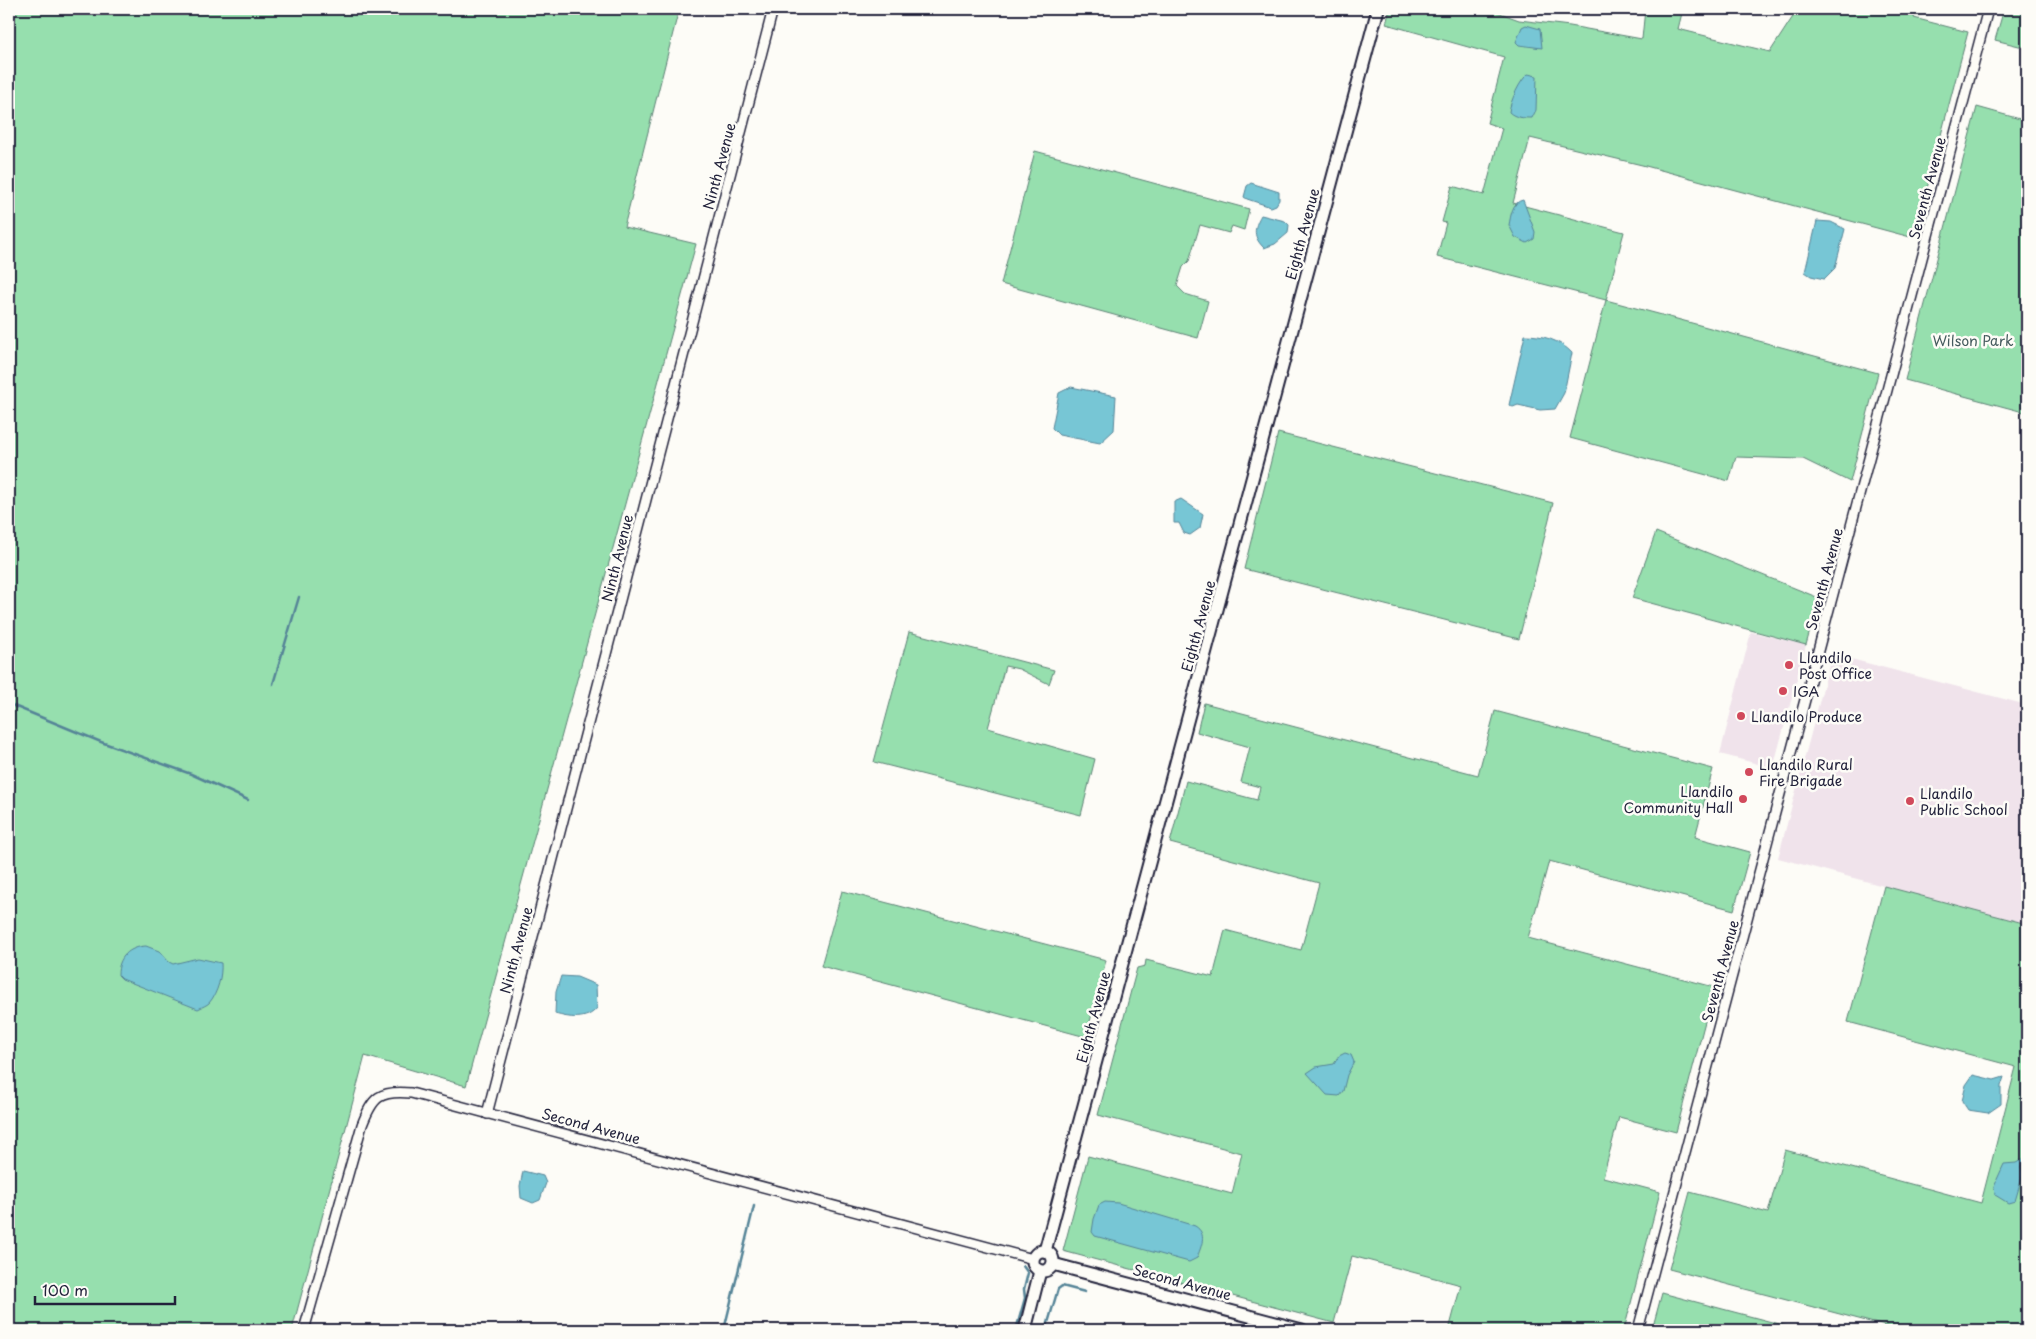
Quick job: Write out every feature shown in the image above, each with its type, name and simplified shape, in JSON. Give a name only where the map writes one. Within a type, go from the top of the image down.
[{"type":"main road","name":"Eighth Avenue","points":[[1045,1250],[1378,9]]},
{"type":"main road","points":[[1045,1250],[1051,1254],[1053,1264],[1050,1269],[1040,1271],[1034,1266],[1033,1259],[1036,1253],[1045,1250]]},
{"type":"main road","name":"Second Avenue","points":[[1053,1264],[1302,1330]]},
{"type":"main road","points":[[1025,1330],[1040,1271]]},
{"type":"street","name":"Ninth Avenue","points":[[487,1114],[774,9]]},
{"type":"street","name":"Seventh Avenue","points":[[1638,1330],[1988,9]]},
{"type":"street","name":"Second Avenue","points":[[304,1330],[362,1125],[370,1104],[381,1096],[393,1092],[411,1093],[1033,1259]]},
{"type":"shaded area","points":[[1751,632],[1806,645],[1773,768],[1720,754]]},
{"type":"shaded area","name":"Llandilo Public School","points":[[1832,654],[2027,705],[2027,924],[1778,858]]},
{"type":"green space","points":[[9,9],[679,9],[624,227],[696,244],[466,1086],[365,1056],[292,1330],[9,1330]]},
{"type":"green space","points":[[1390,9],[1489,9],[1519,20],[1570,26],[1642,39],[1645,9],[1683,9],[1678,29],[1770,52],[1798,9],[1916,9],[1914,18],[1968,32],[1914,238],[1642,165],[1530,138],[1513,203],[1624,232],[1606,300],[1437,257],[1446,223],[1442,222],[1452,186],[1484,195],[1502,128],[1487,123],[1504,57],[1386,24]]},
{"type":"green space","points":[[2004,9],[2027,9],[2027,48],[1995,40]]},
{"type":"green space","name":"Wilson Park","points":[[1977,107],[2027,121],[2027,413],[1905,380]]},
{"type":"green space","points":[[1035,151],[1249,209],[1244,230],[1232,226],[1229,233],[1200,225],[1189,261],[1183,267],[1177,286],[1185,294],[1208,301],[1198,338],[1001,284]]},
{"type":"green space","points":[[1606,300],[1878,373],[1850,482],[1803,459],[1736,457],[1729,481],[1570,438]]},
{"type":"green space","points":[[1278,433],[1553,503],[1519,639],[1244,569]]},
{"type":"green space","points":[[1656,532],[1819,598],[1806,645],[1632,598]]},
{"type":"green space","points":[[909,632],[1054,670],[1049,684],[1019,669],[1005,666],[988,728],[1095,759],[1081,815],[874,762]]},
{"type":"green space","points":[[1204,703],[1478,775],[1495,711],[1713,769],[1695,837],[1750,852],[1734,910],[1549,861],[1528,938],[1714,987],[1676,1132],[1619,1117],[1603,1177],[1660,1192],[1624,1330],[1449,1330],[1461,1285],[1352,1256],[1334,1323],[1063,1251],[1088,1156],[1232,1194],[1242,1153],[1098,1115],[1137,968],[1145,966],[1146,960],[1213,977],[1225,930],[1301,950],[1319,883],[1170,843],[1186,781],[1257,800],[1260,787],[1241,782],[1250,747],[1197,732]]},
{"type":"green space","points":[[1884,886],[2027,924],[2027,1330],[1889,1330],[1889,1327],[1669,1269],[1690,1192],[1768,1213],[1785,1150],[1981,1203],[2016,1067],[1848,1022]]},
{"type":"green space","points":[[842,891],[1106,960],[1086,1037],[821,966]]},
{"type":"green space","points":[[1662,1293],[1787,1326],[1786,1330],[1652,1330]]},
{"type":"water","points":[[1526,25],[1540,29],[1542,48],[1519,45],[1516,42],[1522,27]]},
{"type":"water","points":[[1528,74],[1537,76],[1536,110],[1532,118],[1517,117],[1509,112],[1511,103],[1522,81]]},
{"type":"water","points":[[1251,183],[1279,192],[1279,200],[1276,205],[1271,207],[1244,197],[1247,186]]},
{"type":"water","points":[[1523,200],[1535,232],[1534,239],[1527,243],[1515,237],[1509,225],[1514,206]]},
{"type":"water","points":[[1261,215],[1285,221],[1289,225],[1288,233],[1275,244],[1264,248],[1255,233]]},
{"type":"water","points":[[1817,221],[1831,222],[1845,229],[1835,268],[1824,279],[1811,276],[1805,272]]},
{"type":"water","points":[[1525,335],[1550,339],[1567,348],[1572,353],[1564,393],[1555,409],[1540,410],[1509,405]]},
{"type":"water","points":[[1071,387],[1116,396],[1114,430],[1100,443],[1059,435],[1052,428],[1059,393]]},
{"type":"water","points":[[1181,499],[1203,514],[1200,528],[1190,535],[1184,533],[1179,523],[1174,523],[1174,502]]},
{"type":"water","points":[[146,946],[159,951],[173,964],[198,958],[221,963],[219,984],[209,1003],[198,1009],[122,979],[118,975],[122,958],[134,948]]},
{"type":"water","points":[[561,976],[577,977],[596,985],[597,1008],[593,1012],[583,1017],[566,1017],[555,1014],[556,992]]},
{"type":"water","points":[[1345,1053],[1351,1055],[1354,1062],[1347,1075],[1343,1091],[1339,1096],[1327,1095],[1307,1073],[1316,1067],[1334,1064],[1339,1056]]},
{"type":"water","points":[[1973,1075],[1994,1080],[2004,1077],[2001,1086],[2001,1104],[1988,1113],[1968,1110],[1962,1101],[1966,1085]]},
{"type":"water","points":[[2025,1158],[2021,1167],[2023,1174],[2015,1201],[2008,1203],[1995,1195],[1994,1186],[2004,1164],[2016,1163]]},
{"type":"water","points":[[523,1171],[543,1176],[546,1183],[540,1200],[533,1203],[521,1198],[520,1186]]},
{"type":"water","points":[[1105,1202],[1118,1203],[1195,1226],[1199,1229],[1202,1236],[1202,1245],[1197,1258],[1189,1262],[1095,1236],[1092,1232],[1094,1219],[1099,1205]]},
{"type":"waterway","points":[[273,684],[299,597]]},
{"type":"waterway","points":[[9,704],[101,742],[191,774],[248,800]]},
{"type":"waterway","points":[[724,1330],[754,1206]]},
{"type":"waterway","points":[[1016,1330],[1025,1298],[1024,1289],[1028,1273],[1023,1266]]},
{"type":"waterway","points":[[1046,1330],[1058,1289],[1062,1286],[1085,1292]]},
{"type":"place","name":"Llandilo Post Office","points":[[1789,665]]},
{"type":"place","name":"IGA","points":[[1783,691]]},
{"type":"place","name":"Llandilo Produce","points":[[1741,716]]},
{"type":"place","name":"Llandilo Rural Fire Brigade","points":[[1749,772]]},
{"type":"place","name":"Llandilo Community Hall","points":[[1743,799]]},
{"type":"place","name":"Llandilo Public School","points":[[1910,801]]}]
